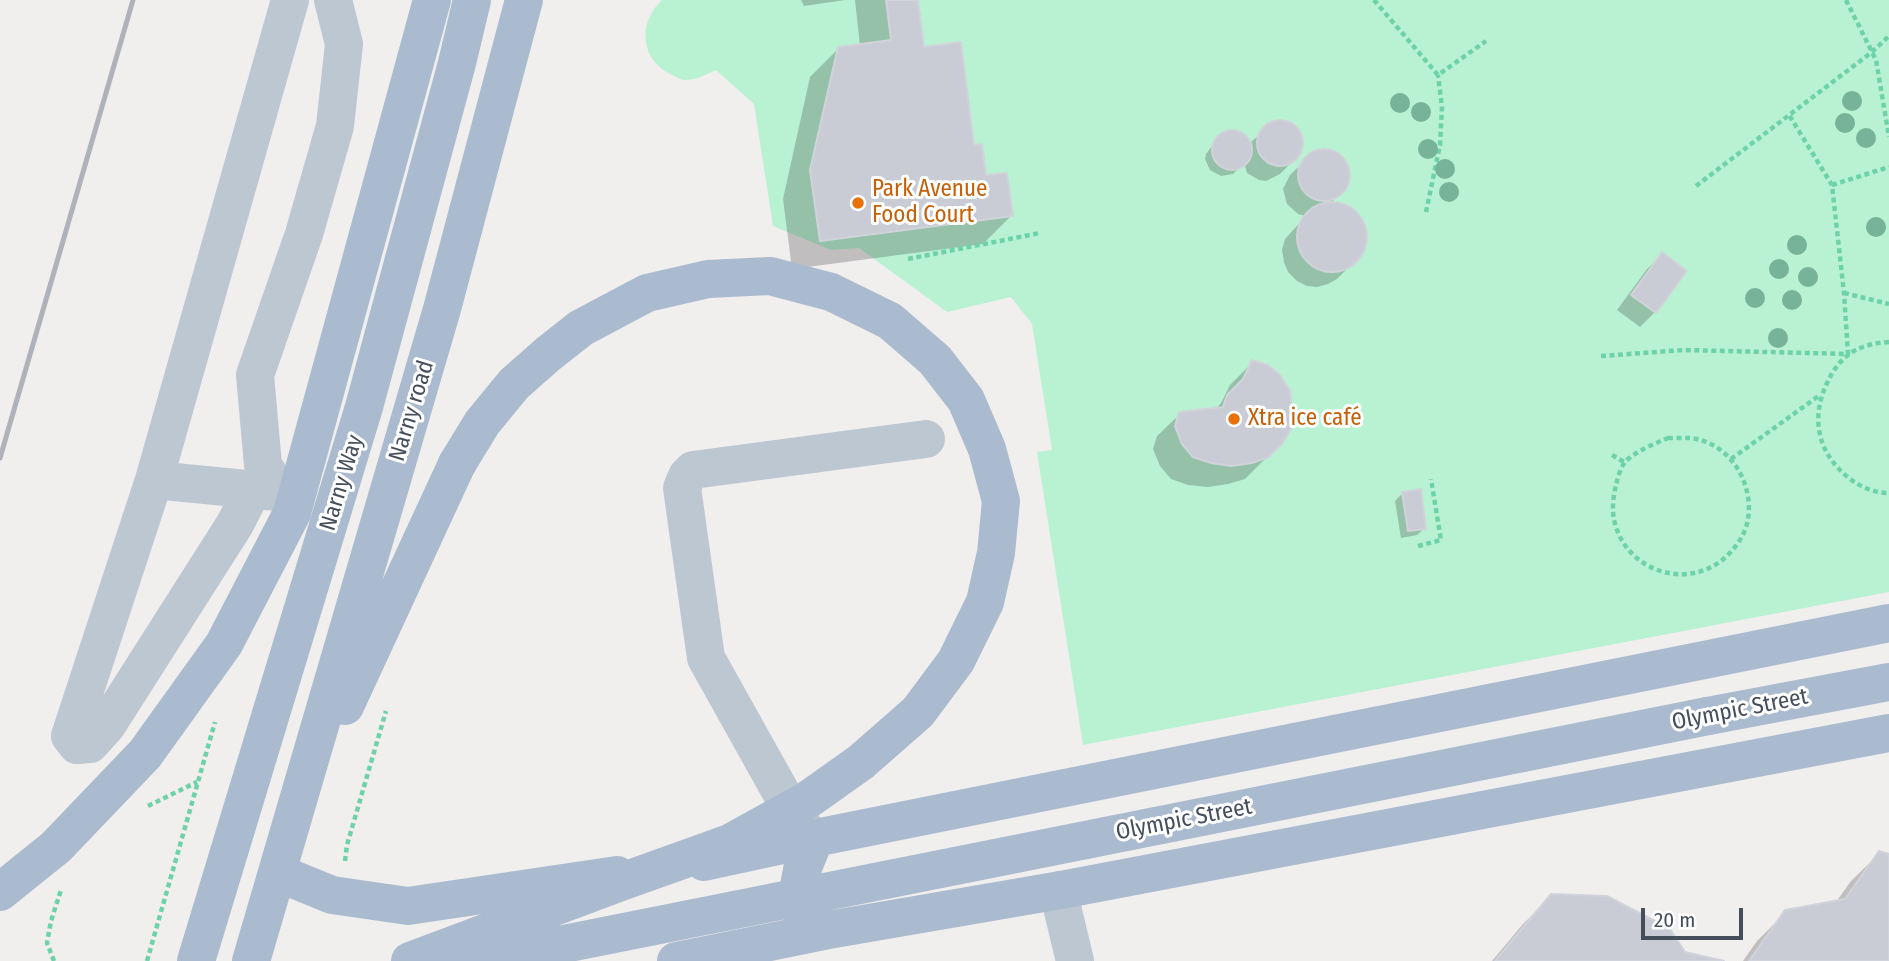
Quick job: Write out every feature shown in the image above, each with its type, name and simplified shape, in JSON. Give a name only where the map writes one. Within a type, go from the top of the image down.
[{"type":"main road","points":[[0,891],[56,847],[145,754],[224,644],[292,513],[432,0]]},
{"type":"main road","name":"Narny Way","points":[[196,961],[365,407],[472,0]]},
{"type":"main road","name":"Narny road","points":[[293,819],[442,309],[524,0]]},
{"type":"main road","points":[[251,961],[293,819],[457,464],[482,423],[514,384],[581,328],[647,293],[708,279],[770,276],[831,292],[891,321],[935,360],[966,400],[987,449],[1001,501],[996,554],[985,602],[956,661],[918,712],[861,762],[806,802],[730,843],[410,961]]},
{"type":"main road","points":[[273,889],[408,906],[711,860],[1889,623]]},
{"type":"main road","name":"Olympic Street","points":[[479,961],[1889,682]]},
{"type":"main road","points":[[676,961],[834,929],[1061,890],[1889,733]]},
{"type":"main road","points":[[815,838],[802,870],[797,897],[803,915],[834,929]]},
{"type":"main road","points":[[711,860],[746,881],[755,906],[750,922],[729,951]]},
{"type":"main road","points":[[266,961],[273,889]]},
{"type":"street","points":[[290,0],[153,480],[70,736],[77,745],[90,744],[107,724],[228,536],[266,491],[255,375],[304,234],[335,126],[344,44],[333,0]]},
{"type":"street","points":[[815,838],[797,821],[706,657],[682,488],[693,470],[926,439]]},
{"type":"street","points":[[153,480],[266,491],[336,502]]},
{"type":"street","points":[[1061,890],[1063,911],[1075,961]]},
{"type":"path","points":[[1374,0],[1438,75],[1442,107],[1440,145],[1426,212]]},
{"type":"path","points":[[1846,0],[1876,60],[1889,137]]},
{"type":"path","points":[[1696,186],[1889,36]]},
{"type":"path","points":[[1438,75],[1486,41]]},
{"type":"path","points":[[1789,115],[1832,185],[1844,293],[1848,354],[1832,372],[1820,395],[1817,421],[1822,447],[1836,468],[1857,485],[1889,493]]},
{"type":"path","points":[[1832,185],[1889,167]]},
{"type":"path","points":[[908,259],[1040,233]]},
{"type":"path","points":[[1844,293],[1889,304]]},
{"type":"path","points":[[1601,356],[1684,350],[1848,354],[1873,344],[1889,342]]},
{"type":"path","points":[[1731,459],[1820,395]]},
{"type":"path","points":[[1668,438],[1691,438],[1713,445],[1731,459],[1743,478],[1749,499],[1748,522],[1739,542],[1724,559],[1705,571],[1683,575],[1661,572],[1641,562],[1625,546],[1615,526],[1612,503],[1624,462],[1647,446],[1668,438]]},
{"type":"path","points":[[1612,455],[1624,462]]},
{"type":"path","points":[[1418,546],[1441,540],[1431,480]]},
{"type":"path","points":[[147,961],[150,950]]},
{"type":"green space","points":[[662,0],[1889,0],[1889,592],[1083,745],[1037,452],[1052,450],[1032,324],[1011,297],[947,312],[859,248],[831,250],[773,226],[754,104],[716,70],[683,80],[663,70],[655,62],[646,42],[646,31],[648,20]]},
{"type":"building","points":[[886,0],[918,0],[924,47],[961,42],[974,145],[982,144],[986,175],[1007,173],[1013,216],[820,241],[810,170],[838,47],[891,40]]},
{"type":"building","points":[[1280,120],[1297,126],[1303,143],[1297,160],[1280,166],[1263,160],[1257,143],[1263,126]]},
{"type":"building","points":[[1232,130],[1240,131],[1246,136],[1251,142],[1251,158],[1246,164],[1240,169],[1232,170],[1224,169],[1218,164],[1213,158],[1212,150],[1213,142],[1218,136],[1224,131]]},
{"type":"building","points":[[1324,149],[1343,156],[1350,175],[1343,194],[1324,201],[1305,194],[1298,175],[1305,156]]},
{"type":"building","points":[[1332,202],[1357,212],[1367,237],[1357,262],[1332,272],[1307,262],[1297,237],[1307,212]]},
{"type":"building","points":[[1662,252],[1687,271],[1656,313],[1631,295]]},
{"type":"building","name":"Xtra ice café","points":[[1252,360],[1268,365],[1280,375],[1290,390],[1292,427],[1282,444],[1269,457],[1252,463],[1231,466],[1193,457],[1182,444],[1175,426],[1179,412],[1223,407],[1227,395],[1243,379]]},
{"type":"building","points":[[1421,489],[1426,529],[1408,531],[1402,492]]},
{"type":"building","points":[[1879,851],[1889,854],[1889,961],[1749,961],[1785,910],[1845,899]]},
{"type":"building","points":[[1551,894],[1607,896],[1670,929],[1685,952],[1724,961],[1495,961]]},
{"type":"railway","points":[[0,458],[133,0]]},
{"type":"place","name":"Park Avenue Food Court","points":[[858,203]]},
{"type":"place","name":"Xtra ice café","points":[[1234,419]]}]
